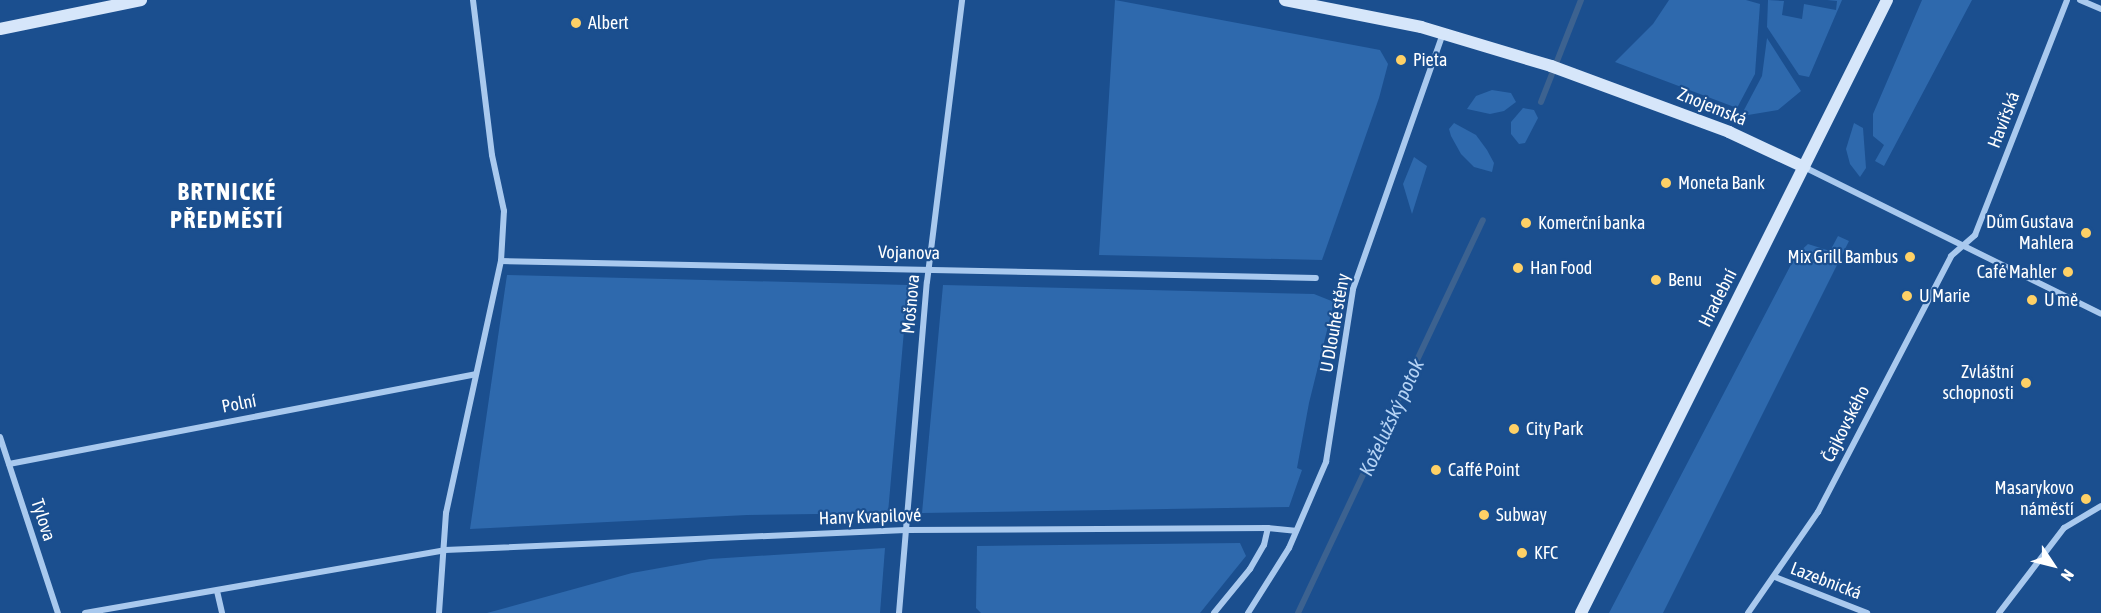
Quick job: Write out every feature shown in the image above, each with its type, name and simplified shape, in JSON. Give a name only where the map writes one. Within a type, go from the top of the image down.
[{"type":"main road","points":[[0,29],[141,0]]},
{"type":"main road","name":"Znojemská","points":[[1285,0],[1443,33],[1606,84],[1723,130],[1804,167]]},
{"type":"main road","name":"Hradební","points":[[1581,613],[1887,0]]},
{"type":"street","points":[[438,613],[445,550],[446,513],[501,261],[504,212],[492,155],[472,0]]},
{"type":"street","name":"Mošnova","points":[[899,613],[929,268],[962,0]]},
{"type":"street","name":"Havířská","points":[[1963,246],[1975,235],[2067,0]]},
{"type":"street","points":[[2080,0],[2101,9]]},
{"type":"street","name":"U Dlouhé stěny","points":[[1248,613],[1295,531],[1326,462],[1353,289],[1443,33]]},
{"type":"street","name":"Znojemská","points":[[1804,167],[2101,314]]},
{"type":"street","name":"Čajkovského","points":[[1748,613],[1818,512],[1951,256],[1963,246]]},
{"type":"street","name":"Vojanova","points":[[501,261],[929,268],[1316,278]]},
{"type":"street","name":"Polní","points":[[9,464],[476,374]]},
{"type":"street","name":"Tylova","points":[[0,437],[58,613]]},
{"type":"street","points":[[1999,613],[2064,528],[2101,506]]},
{"type":"street","points":[[1214,613],[1250,569],[1264,545],[1268,528]]},
{"type":"street","name":"Hany Kvapilové","points":[[445,550],[906,530],[1268,528],[1295,531]]},
{"type":"street","points":[[85,613],[445,550]]},
{"type":"street","name":"Lazebnická","points":[[1774,577],[1867,613]]},
{"type":"street","points":[[217,591],[222,613]]},
{"type":"shaded area","points":[[1115,0],[1380,50],[1388,64],[1379,98],[1322,260],[1099,255]]},
{"type":"shaded area","points":[[1669,0],[1746,0],[1760,4],[1755,74],[1737,108],[1615,62],[1653,24]]},
{"type":"shaded area","points":[[1768,0],[1784,1],[1782,15],[1802,19],[1804,4],[1836,10],[1837,1],[1827,0],[1842,0],[1809,77],[1799,75],[1767,27]]},
{"type":"shaded area","points":[[1922,0],[1972,0],[1884,166],[1875,161],[1884,145],[1873,136],[1873,114]]},
{"type":"shaded area","points":[[1767,38],[1801,91],[1778,110],[1748,115],[1744,110],[1762,76]]},
{"type":"shaded area","points":[[1492,90],[1511,93],[1516,102],[1504,111],[1490,114],[1467,109],[1476,96]]},
{"type":"shaded area","points":[[1523,108],[1534,110],[1538,118],[1525,143],[1519,144],[1511,134],[1511,122]]},
{"type":"shaded area","points":[[1454,123],[1476,135],[1494,163],[1492,172],[1474,167],[1461,154],[1449,129]]},
{"type":"shaded area","points":[[1854,123],[1863,128],[1866,168],[1860,177],[1850,164],[1846,149]]},
{"type":"shaded area","points":[[1414,157],[1427,166],[1412,214],[1403,184]]},
{"type":"shaded area","points":[[1838,236],[1849,241],[1663,613],[1609,613],[1796,255],[1808,244],[1830,251]]},
{"type":"shaded area","points":[[507,275],[908,285],[888,513],[747,515],[470,529]]},
{"type":"shaded area","points":[[943,285],[1314,294],[1334,302],[1309,403],[1297,468],[1302,470],[1289,507],[922,513]]},
{"type":"shaded area","points":[[1240,543],[1246,556],[1200,613],[981,613],[976,608],[977,546]]},
{"type":"shaded area","points":[[885,548],[880,613],[487,613],[632,573],[710,559]]},
{"type":"waterway","name":"Koželužský potok","points":[[1541,102],[1581,0]]},
{"type":"waterway","name":"Koželužský potok","points":[[1298,613],[1483,220]]},
{"type":"place","name":"Albert","points":[[576,23]]},
{"type":"place","name":"Pieta","points":[[1401,60]]},
{"type":"place","name":"Moneta Bank","points":[[1666,183]]},
{"type":"place","name":"Komerční banka","points":[[1526,223]]},
{"type":"place","name":"Dům Gustava Mahlera","points":[[2086,233]]},
{"type":"place","name":"Mix Grill Bambus","points":[[1910,257]]},
{"type":"place","name":"Han Food","points":[[1518,268]]},
{"type":"place","name":"Café Mahler","points":[[2068,272]]},
{"type":"place","name":"Benu","points":[[1656,280]]},
{"type":"place","name":"U Marie","points":[[1907,296]]},
{"type":"place","name":"U mě","points":[[2032,300]]},
{"type":"place","name":"Zvláštní schopnosti","points":[[2026,383]]},
{"type":"place","name":"City Park","points":[[1514,429]]},
{"type":"place","name":"Caffé Point","points":[[1436,470]]},
{"type":"place","name":"Masarykovo náměstí","points":[[2086,499]]},
{"type":"place","name":"Subway","points":[[1484,515]]},
{"type":"place","name":"KFC","points":[[1522,553]]},
{"type":"district","name":"BRTNICKÉ PŘEDMĚSTÍ","points":[[227,206]]}]
